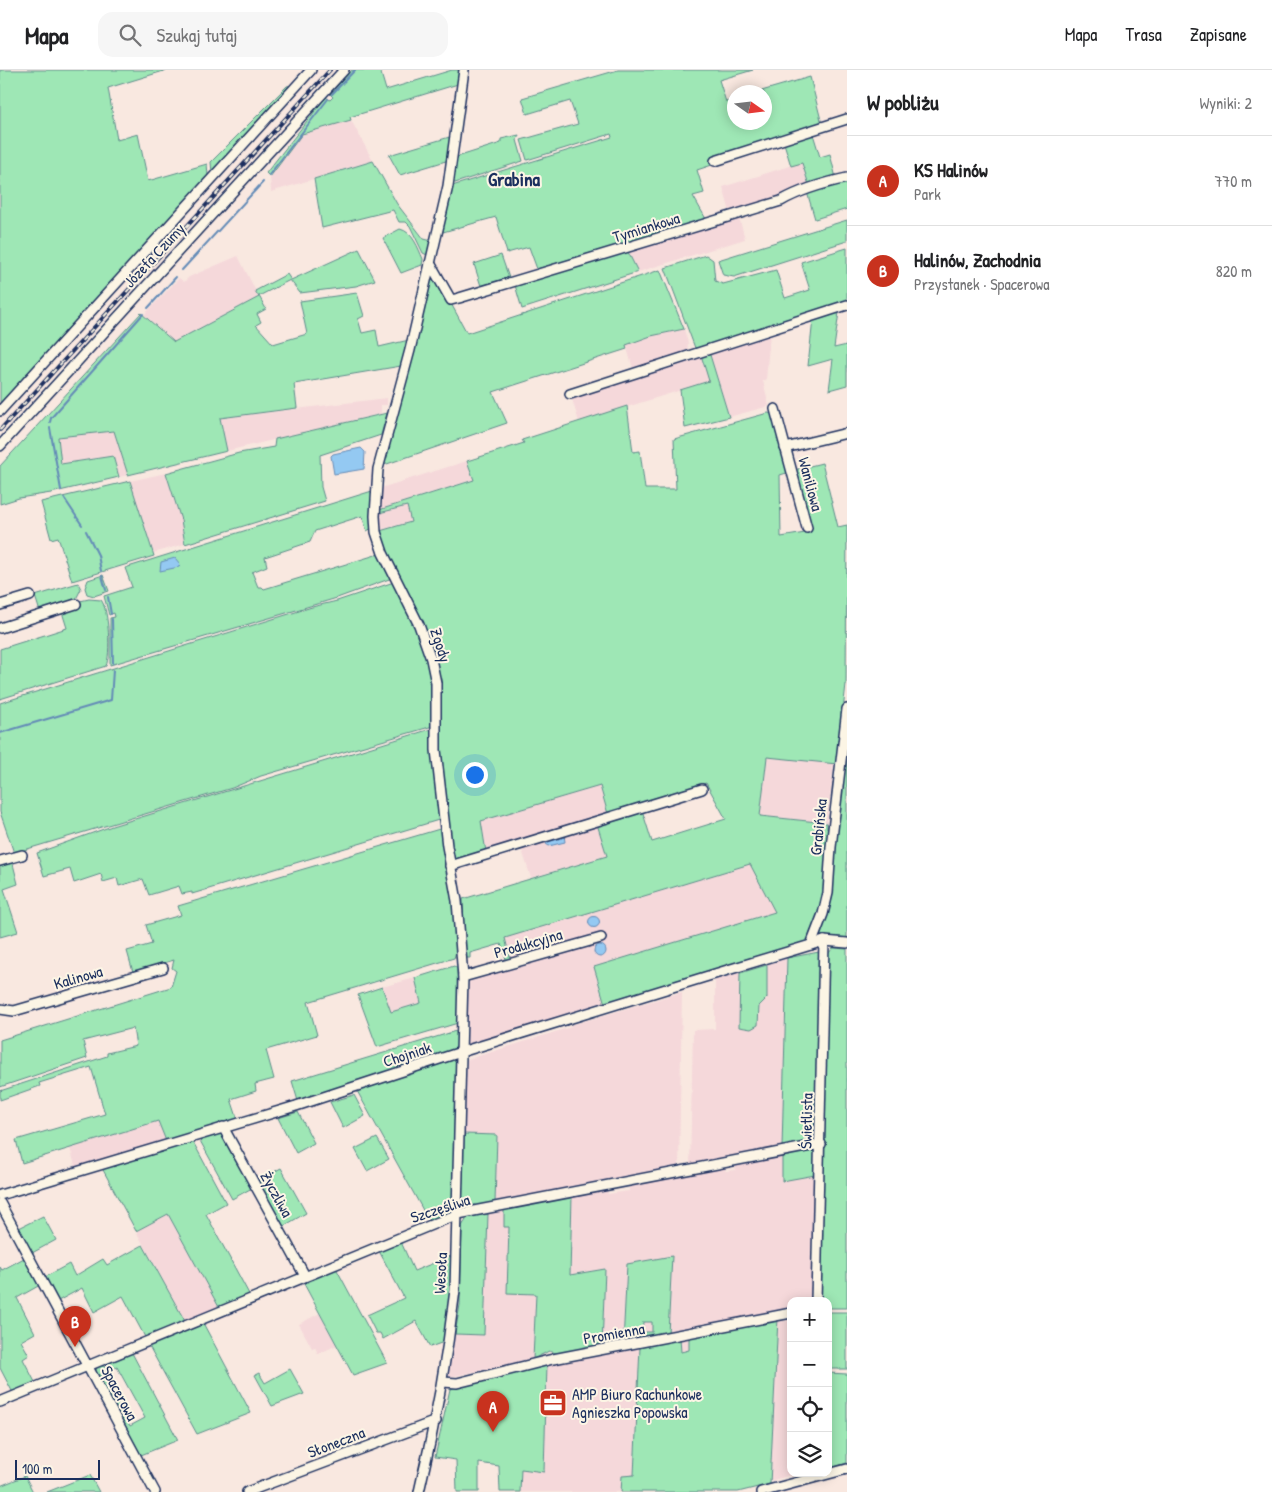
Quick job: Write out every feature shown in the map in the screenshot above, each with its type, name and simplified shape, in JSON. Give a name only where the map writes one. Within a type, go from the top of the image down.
[{"type":"street","points":[[0,411],[311,70]]},
{"type":"street","name":"Józefa Czumy","points":[[0,446],[344,70]]},
{"type":"street","name":"Zgody","points":[[461,1052],[464,1015],[463,977],[457,900],[450,866],[436,750],[434,673],[419,625],[383,553],[375,525],[378,469],[410,350],[454,154],[464,70]]},
{"type":"street","points":[[715,161],[847,119]]},
{"type":"street","name":"Tymiankowa","points":[[430,262],[451,300],[782,201],[818,184],[847,178]]},
{"type":"street","points":[[570,394],[847,304]]},
{"type":"street","name":"Waniliowa","points":[[775,409],[807,528]]},
{"type":"street","name":"Waniliowa","points":[[785,448],[847,433]]},
{"type":"street","points":[[0,605],[30,596]]},
{"type":"street","points":[[0,628],[76,604]]},
{"type":"street","name":"Grabińska","points":[[811,945],[823,914],[828,893],[832,839],[847,710]]},
{"type":"street","points":[[450,866],[702,789]]},
{"type":"street","points":[[0,861],[22,855]]},
{"type":"street","name":"Produkcyjna","points":[[463,977],[601,938]]},
{"type":"street","points":[[824,941],[847,943]]},
{"type":"street","name":"Chojniak","points":[[0,1195],[824,941]]},
{"type":"street","name":"Świetlista","points":[[816,1297],[824,941]]},
{"type":"street","name":"Kalinowa","points":[[0,1009],[14,1011],[163,968]]},
{"type":"street","name":"Wesoła","points":[[419,1492],[443,1382],[455,1290],[461,1052]]},
{"type":"street","name":"Życzliwa","points":[[223,1127],[305,1276]]},
{"type":"street","name":"Szczęśliwa","points":[[0,1402],[458,1214],[821,1144]]},
{"type":"street","name":"Spacerowa","points":[[0,1204],[155,1492]]},
{"type":"street","name":"Promienna","points":[[443,1382],[458,1382],[553,1359],[787,1315]]},
{"type":"street","name":"Słoneczna","points":[[247,1492],[436,1421]]},
{"type":"street","points":[[832,1472],[847,1470]]},
{"type":"street","points":[[761,1492],[812,1477]]},
{"type":"shaded area","points":[[351,120],[373,161],[271,192],[270,177],[301,134]]},
{"type":"shaded area","points":[[802,162],[809,185],[774,200],[730,212],[723,187]]},
{"type":"shaded area","points":[[739,217],[745,239],[638,272],[627,250]]},
{"type":"shaded area","points":[[238,256],[259,297],[174,342],[144,315],[179,278],[184,282],[189,277]]},
{"type":"shaded area","points":[[684,329],[688,343],[687,353],[634,372],[626,345],[651,336]]},
{"type":"shaded area","points":[[770,333],[766,380],[763,381],[769,406],[729,417],[710,354],[711,352]]},
{"type":"shaded area","points":[[701,355],[710,381],[579,422],[571,396]]},
{"type":"shaded area","points":[[387,398],[387,405],[381,405],[381,414],[227,451],[220,418]]},
{"type":"shaded area","points":[[114,431],[128,475],[119,477],[113,456],[61,464],[58,437]]},
{"type":"shaded area","points":[[467,461],[474,480],[379,510],[381,488]]},
{"type":"shaded area","points":[[166,473],[181,520],[185,544],[153,553],[130,481]]},
{"type":"shaded area","points":[[407,506],[411,522],[380,531],[379,513]]},
{"type":"shaded area","points":[[766,756],[834,763],[827,823],[760,816]]},
{"type":"shaded area","points":[[600,786],[608,814],[486,850],[481,821]]},
{"type":"shaded area","points":[[597,824],[607,856],[531,878],[521,847]]},
{"type":"shaded area","points":[[751,864],[775,912],[594,967],[605,1004],[467,1047],[468,983],[471,980],[590,944],[511,961],[504,938]]},
{"type":"shaded area","points":[[787,958],[782,1148],[690,1167],[693,1030],[715,1029],[715,980]]},
{"type":"shaded area","points":[[415,978],[421,1003],[390,1012],[382,987]]},
{"type":"shaded area","points":[[682,992],[679,1169],[495,1203],[497,1135],[464,1134],[466,1060],[571,1027],[571,1025]]},
{"type":"shaded area","points":[[158,1121],[166,1141],[76,1169],[70,1148]]},
{"type":"shaded area","points":[[782,1155],[815,1175],[811,1297],[787,1297],[787,1309],[668,1334],[627,1264],[623,1343],[602,1347],[605,1269],[570,1275],[572,1196],[607,1190],[608,1194],[629,1191],[629,1186],[724,1167],[726,1171],[735,1170],[736,1165]]},
{"type":"shaded area","points":[[504,1209],[504,1226],[509,1227],[507,1292],[536,1294],[533,1360],[450,1377],[448,1375],[455,1334],[484,1335],[488,1214]]},
{"type":"shaded area","points":[[168,1214],[220,1309],[186,1323],[136,1231]]},
{"type":"shaded area","points":[[320,1313],[337,1345],[318,1354],[315,1347],[312,1348],[299,1324]]},
{"type":"shaded area","points":[[787,1321],[787,1476],[770,1481],[778,1322]]},
{"type":"shaded area","points":[[643,1322],[652,1322],[652,1332],[642,1332]]},
{"type":"shaded area","points":[[689,1337],[689,1350],[680,1352],[680,1338]]},
{"type":"shaded area","points":[[640,1347],[634,1475],[622,1476],[621,1492],[520,1492],[521,1469],[544,1471],[547,1364]]},
{"type":"green space","points":[[0,70],[167,70],[108,88],[117,140],[138,134],[148,181],[207,164],[208,175],[81,322],[77,319],[0,403]]},
{"type":"green space","points":[[352,70],[380,70],[386,90],[452,70],[459,70],[458,84],[350,117],[351,120],[302,134],[270,177],[266,173],[326,97],[330,100],[333,97],[330,94]]},
{"type":"green space","points":[[618,70],[753,70],[719,80],[727,102],[727,130],[772,130],[772,88],[810,77],[822,124],[713,157],[715,164],[697,170],[704,193],[693,196],[706,219],[537,269],[529,247],[507,253],[496,217],[443,232],[441,230],[452,186],[612,137],[611,134],[527,160],[521,140],[578,124],[570,101],[527,114],[522,98]]},
{"type":"green space","points":[[292,85],[212,173],[211,162],[287,86]]},
{"type":"green space","points":[[813,134],[820,157],[830,154],[836,178],[809,185],[802,163],[791,166],[784,143]]},
{"type":"green space","points":[[519,135],[517,140],[523,161],[455,183],[452,182],[457,157],[501,143],[501,139]]},
{"type":"green space","points":[[453,136],[449,160],[400,175],[389,155]]},
{"type":"green space","points":[[373,161],[397,204],[424,239],[432,241],[429,256],[423,253],[410,226],[406,222],[399,222],[393,210],[322,228],[314,179]]},
{"type":"green space","points":[[847,182],[847,209],[815,219],[807,192]]},
{"type":"green space","points":[[847,220],[847,241],[734,277],[723,275],[718,260]]},
{"type":"green space","points":[[400,229],[412,237],[423,259],[422,265],[401,273],[383,238]]},
{"type":"green space","points":[[847,248],[847,302],[698,348],[695,348],[665,268],[706,255],[713,260],[715,281],[723,284],[776,270],[785,298],[810,290],[801,262]]},
{"type":"green space","points":[[359,249],[375,280],[356,286],[300,293],[290,280],[259,296],[266,309],[257,314],[261,322],[256,325],[273,344],[307,334],[300,301],[357,293],[364,316],[358,319],[362,333],[376,330],[379,347],[409,340],[401,366],[294,384],[297,408],[220,418],[227,451],[128,475],[114,431],[58,437],[61,464],[113,456],[119,477],[51,493],[19,498],[0,504],[0,466],[141,313],[174,342],[259,297],[255,291],[287,274],[291,280]]},
{"type":"green space","points":[[627,250],[638,272],[522,309],[515,285]]},
{"type":"green space","points":[[501,255],[509,278],[481,286],[474,264]]},
{"type":"green space","points":[[660,270],[684,329],[651,336],[626,345],[627,349],[493,392],[507,423],[381,466],[430,275],[435,274],[467,333]]},
{"type":"green space","points":[[839,312],[834,348],[847,345],[847,385],[829,390],[833,359],[808,366],[813,319]]},
{"type":"green space","points":[[711,352],[710,355],[729,417],[685,428],[680,390],[709,381],[701,355]]},
{"type":"green space","points":[[627,406],[633,452],[640,451],[645,489],[676,489],[674,439],[768,413],[774,414],[790,472],[780,475],[781,537],[811,532],[794,470],[822,463],[838,527],[847,525],[846,684],[837,764],[767,757],[760,816],[827,823],[827,829],[830,830],[822,908],[810,933],[809,941],[605,1004],[594,967],[775,912],[750,864],[505,938],[511,961],[507,962],[501,944],[470,953],[470,958],[464,958],[463,899],[607,856],[597,824],[642,810],[652,842],[726,819],[706,783],[608,814],[600,786],[481,821],[486,852],[453,862],[438,755],[438,679],[386,551],[380,531],[411,522],[407,506],[379,513],[379,510],[474,480],[467,461],[524,443],[522,440]]},
{"type":"green space","points":[[387,413],[381,435],[320,455],[321,487],[325,501],[185,544],[181,520],[166,473],[239,453],[274,447],[275,439]]},
{"type":"green space","points":[[130,481],[154,556],[72,581],[58,537],[51,539],[41,502]]},
{"type":"green space","points":[[372,491],[372,528],[367,531],[362,516],[315,531],[310,542],[265,557],[267,566],[252,572],[258,587],[264,589],[379,554],[392,578],[337,598],[110,665],[110,618],[115,617],[114,613],[109,615],[104,596],[132,587],[125,568]]},
{"type":"green space","points":[[103,575],[109,591],[94,596],[87,594],[85,588],[88,580]]},
{"type":"green space","points":[[394,582],[411,617],[425,654],[432,685],[433,726],[261,776],[232,788],[14,853],[0,812],[0,703]]},
{"type":"green space","points":[[78,583],[81,589],[75,601],[40,612],[35,596]]},
{"type":"green space","points":[[89,599],[101,600],[104,605],[109,643],[106,666],[0,699],[0,649],[67,628],[62,612],[79,607],[80,601]]},
{"type":"green space","points":[[847,726],[847,939],[825,936],[817,939]]},
{"type":"green space","points":[[431,729],[442,819],[192,894],[192,892],[182,894],[179,886],[149,895],[143,879],[119,886],[117,878],[103,882],[101,874],[74,883],[70,869],[44,876],[37,853],[112,826]]},
{"type":"green space","points":[[443,828],[447,861],[444,861],[456,925],[457,938],[454,958],[308,1002],[317,1035],[266,1050],[274,1079],[255,1084],[256,1091],[231,1099],[238,1120],[166,1141],[158,1121],[22,1163],[16,1140],[105,1114],[91,1067],[39,1083],[40,1086],[0,1100],[0,1091],[107,1056],[107,1053],[136,1046],[133,1028],[83,1041],[87,1058],[0,1087],[0,1040],[171,987],[176,971],[172,968],[174,960],[133,972],[127,951],[152,944],[146,925],[181,915],[178,906]]},
{"type":"green space","points":[[12,860],[18,884],[4,889],[18,932],[0,937],[0,864]]},
{"type":"green space","points":[[833,948],[847,949],[847,1308],[832,1308],[832,1297],[820,1297],[828,954]]},
{"type":"green space","points":[[821,953],[817,1141],[782,1148],[787,958]]},
{"type":"green space","points":[[767,965],[767,998],[759,1006],[758,1025],[751,1029],[739,1027],[740,973]]},
{"type":"green space","points":[[454,966],[457,968],[458,1023],[377,1047],[358,995],[382,987],[391,1012],[421,1003],[415,978]]},
{"type":"green space","points":[[459,1030],[456,1048],[452,1052],[298,1101],[292,1081]]},
{"type":"green space","points":[[453,1058],[457,1061],[453,1211],[429,1221],[356,1089]]},
{"type":"green space","points":[[354,1095],[365,1116],[343,1128],[330,1102]]},
{"type":"green space","points":[[298,1112],[314,1143],[296,1153],[278,1118]]},
{"type":"green space","points":[[221,1130],[252,1188],[232,1199],[198,1137]]},
{"type":"green space","points":[[464,1134],[497,1135],[495,1203],[462,1209]]},
{"type":"green space","points":[[377,1138],[389,1159],[367,1171],[355,1149]]},
{"type":"green space","points":[[192,1140],[226,1203],[206,1214],[250,1296],[220,1309],[168,1214],[136,1231],[102,1168]]},
{"type":"green space","points":[[816,1148],[815,1175],[782,1181],[782,1155]]},
{"type":"green space","points":[[281,1168],[306,1213],[282,1227],[257,1181]]},
{"type":"green space","points":[[572,1196],[570,1275],[605,1269],[602,1347],[559,1354],[549,1351],[533,1359],[536,1294],[507,1293],[509,1227],[504,1227],[504,1209]]},
{"type":"green space","points":[[488,1214],[484,1335],[455,1334],[460,1305],[462,1226],[468,1217]]},
{"type":"green space","points":[[43,1216],[56,1240],[32,1253],[19,1228]]},
{"type":"green space","points":[[401,1242],[414,1271],[451,1256],[450,1298],[444,1342],[430,1347],[416,1321],[383,1339],[380,1333],[376,1333],[367,1315],[404,1298],[379,1251]]},
{"type":"green space","points":[[143,1245],[186,1323],[146,1339],[123,1296],[94,1312],[82,1288],[58,1301],[45,1277],[69,1264],[75,1276],[103,1259],[107,1265]]},
{"type":"green space","points":[[672,1256],[668,1334],[623,1343],[627,1264]],"holes":[[[643,1322],[652,1322],[652,1332],[642,1332]]]},
{"type":"green space","points":[[24,1258],[40,1285],[17,1298],[35,1333],[21,1341],[29,1355],[23,1359],[36,1384],[13,1393],[0,1368],[0,1267],[2,1270]]},
{"type":"green space","points":[[336,1268],[387,1363],[353,1375],[303,1282]]},
{"type":"green space","points":[[832,1312],[847,1312],[847,1369],[832,1369]]},
{"type":"green space","points":[[778,1318],[770,1484],[738,1492],[621,1492],[622,1476],[634,1475],[640,1347],[680,1338],[681,1352],[689,1350],[689,1337]]},
{"type":"green space","points":[[203,1323],[251,1413],[197,1434],[149,1346]]},
{"type":"green space","points":[[132,1353],[178,1440],[141,1455],[96,1371],[97,1366],[101,1365],[104,1367],[107,1366],[107,1363]],"holes":[[[117,1367],[145,1418],[130,1426],[102,1374]]]},
{"type":"green space","points":[[547,1364],[544,1472],[521,1469],[520,1492],[500,1492],[499,1466],[479,1463],[479,1492],[457,1492],[456,1460],[435,1457],[450,1389]]},
{"type":"green space","points":[[290,1369],[304,1394],[272,1406],[255,1375],[259,1373],[265,1383]]},
{"type":"green space","points":[[832,1373],[847,1374],[847,1463],[833,1467]]},
{"type":"green space","points":[[90,1475],[99,1492],[47,1492]]},
{"type":"green space","points":[[25,1476],[33,1492],[0,1492],[0,1486]]},
{"type":"water","points":[[361,448],[365,452],[364,469],[334,474],[331,456],[333,454]]},
{"type":"water","points":[[175,558],[180,564],[179,567],[160,571],[161,562]]},
{"type":"water","points":[[564,835],[565,842],[549,846],[546,844],[548,840]]},
{"type":"water","points":[[594,916],[600,922],[594,928],[588,922]]},
{"type":"water","points":[[600,945],[606,951],[600,957],[594,951]]},
{"type":"waterway","points":[[332,94],[355,70]]},
{"type":"waterway","points":[[269,175],[328,99]]},
{"type":"waterway","points":[[182,270],[263,182]]},
{"type":"waterway","points":[[148,308],[176,277]]},
{"type":"waterway","points":[[50,422],[51,418],[143,314]]},
{"type":"waterway","points":[[50,428],[61,490]]},
{"type":"waterway","points":[[64,498],[82,525]]},
{"type":"waterway","points":[[86,531],[98,555],[101,571]]},
{"type":"waterway","points":[[102,576],[106,590]]},
{"type":"waterway","points":[[108,597],[111,614]]},
{"type":"waterway","points":[[112,619],[113,663]]},
{"type":"waterway","points":[[0,733],[111,700],[113,670]]},
{"type":"railway","points":[[0,430],[330,70]]},
{"type":"place","name":"Halinów, Zachodnia","points":[[75,1347]]},
{"type":"place","name":"AMP Biuro Rachunkowe Agnieszka Popowska","points":[[553,1403]]},
{"type":"place","name":"KS Halinów","points":[[493,1432]]},
{"type":"district","name":"Grabina","points":[[514,179]]}]
